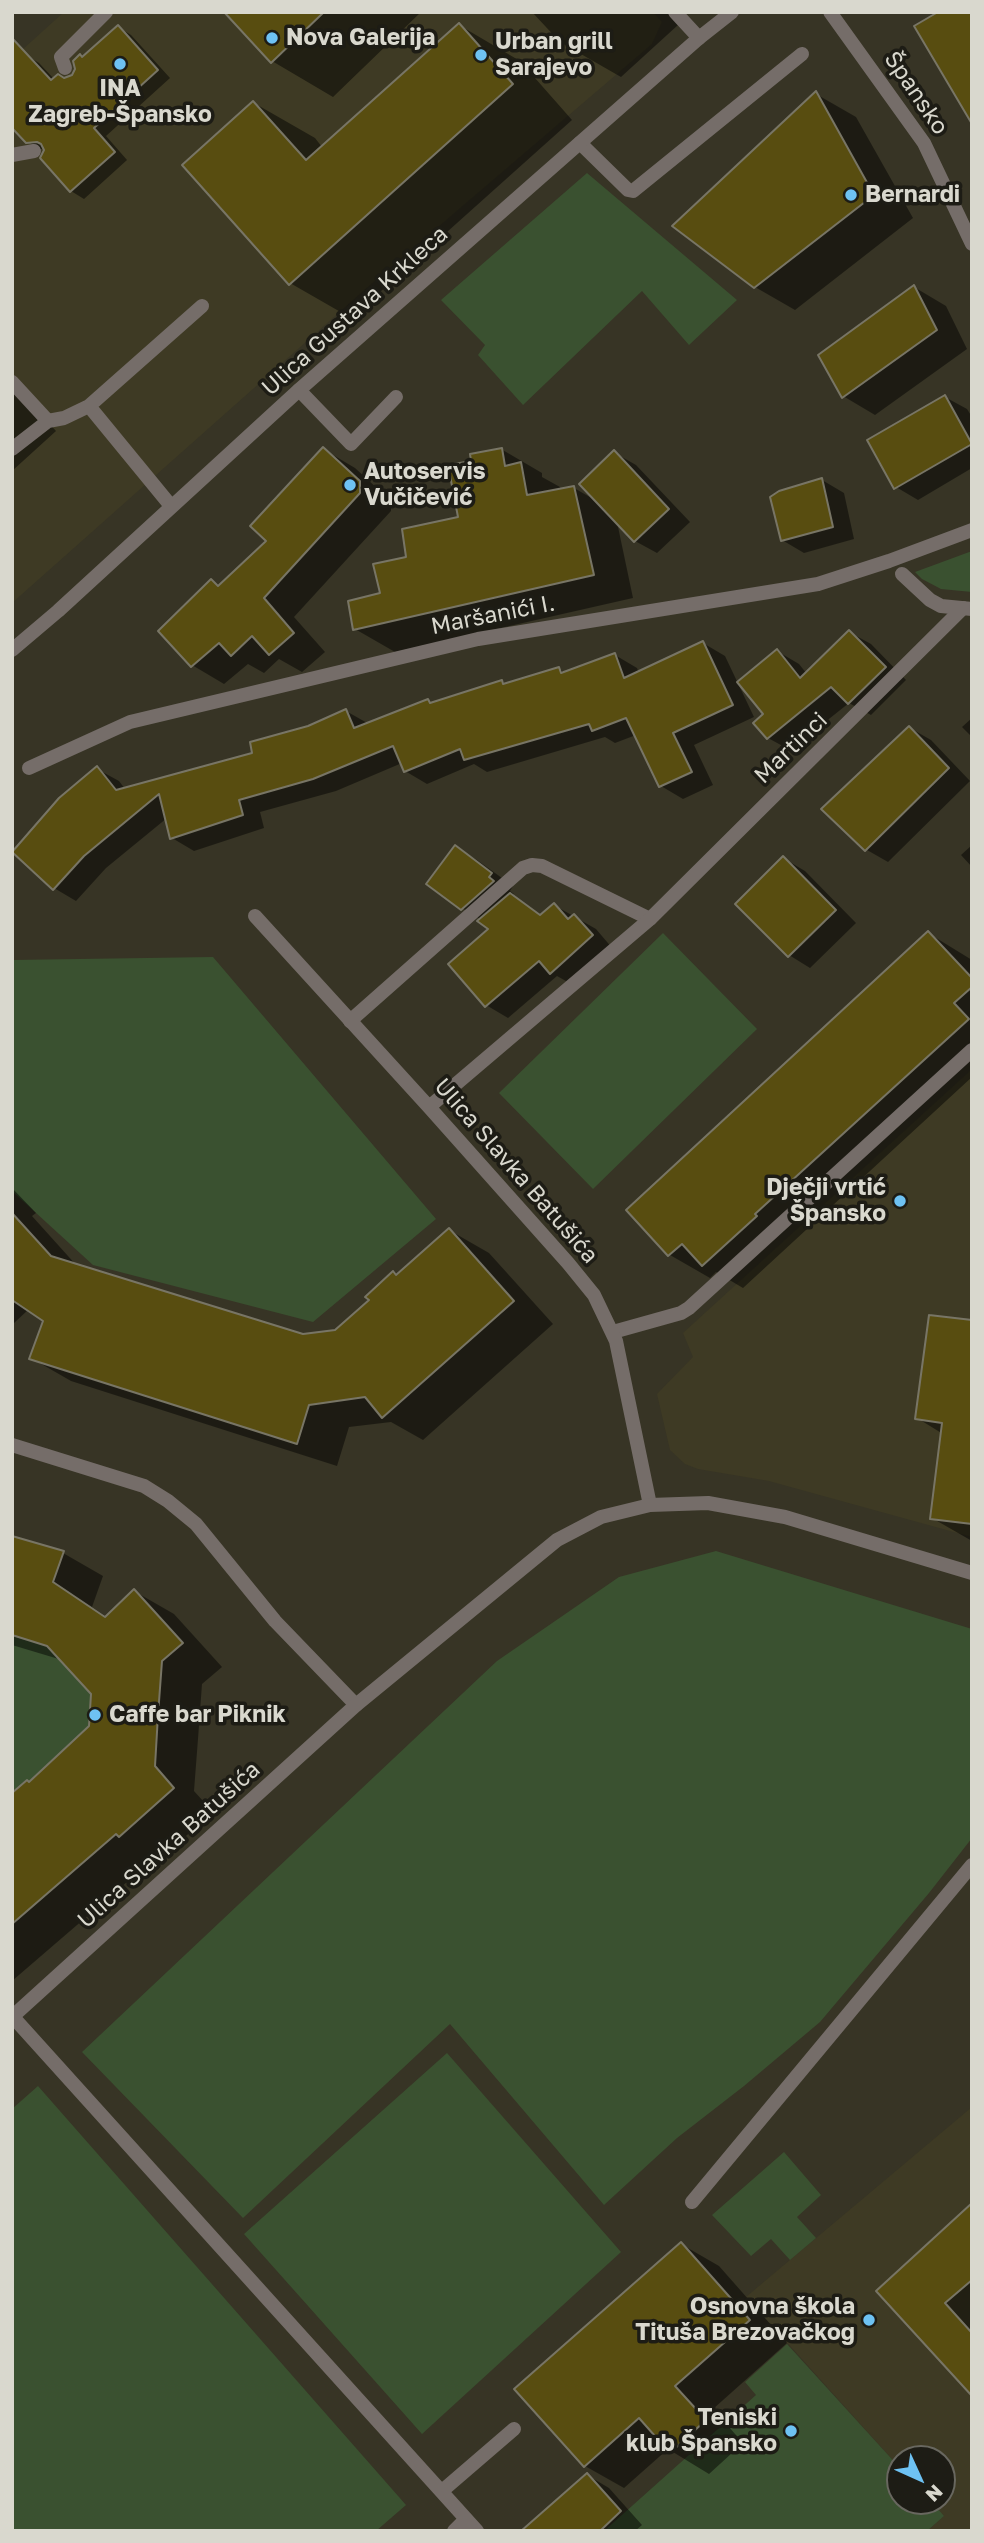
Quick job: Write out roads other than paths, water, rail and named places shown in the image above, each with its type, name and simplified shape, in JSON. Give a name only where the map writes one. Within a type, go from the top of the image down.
[{"type":"street","points":[[65,68],[61,57],[106,12]]},
{"type":"street","points":[[675,12],[699,38]]},
{"type":"street","name":"Ulica Gustava Krkleca","points":[[12,650],[299,390],[699,38],[732,12]]},
{"type":"street","name":"Špansko","points":[[830,12],[924,143],[972,244]]},
{"type":"street","points":[[580,143],[628,190],[633,191],[802,54]]},
{"type":"street","points":[[12,155],[34,152]]},
{"type":"street","points":[[12,449],[48,421],[64,418],[89,405],[202,306]]},
{"type":"street","points":[[12,382],[48,421]]},
{"type":"street","points":[[299,390],[351,444],[396,397]]},
{"type":"street","points":[[89,405],[171,506]]},
{"type":"street","name":"Maršanići I.","points":[[29,768],[130,722],[478,639],[818,584],[972,530]]},
{"type":"street","name":"Martinci","points":[[902,574],[930,600],[942,606],[967,609]]},
{"type":"street","name":"Martinci","points":[[429,1107],[650,919],[967,609]]},
{"type":"street","points":[[350,1021],[523,869],[532,865],[541,866],[650,919]]},
{"type":"street","name":"Ulica Slavka Batušića","points":[[255,916],[429,1107],[594,1295],[613,1332],[650,1505]]},
{"type":"street","points":[[613,1332],[681,1313],[689,1308],[972,1050]]},
{"type":"street","points":[[12,1445],[144,1486],[168,1501],[196,1524],[275,1622],[356,1705]]},
{"type":"street","name":"Ulica Slavka Batušića","points":[[13,2017],[356,1705],[557,1540],[601,1517],[650,1505],[708,1503],[785,1517],[972,1573]]},
{"type":"street","points":[[692,2202],[972,1865]]},
{"type":"street","points":[[13,2017],[477,2531]]},
{"type":"street","points":[[442,2491],[514,2428]]},
{"type":"street","points":[[454,2531],[467,2519]]},
{"type":"place","name":"Nova Galerija","points":[[272,38]]},
{"type":"place","name":"Urban grill Sarajevo","points":[[481,55]]},
{"type":"place","name":"INA Zagreb-Špansko","points":[[120,64]]},
{"type":"place","name":"Bernardi","points":[[851,195]]},
{"type":"place","name":"Autoservis Vučičević","points":[[350,485]]},
{"type":"place","name":"Dječji vrtić Špansko","points":[[900,1201]]},
{"type":"place","name":"Caffe bar Piknik","points":[[95,1715]]},
{"type":"place","name":"Osnovna škola Tituša Brezovačkog","points":[[869,2320]]},
{"type":"place","name":"Teniski klub Špansko","points":[[791,2431]]}]
